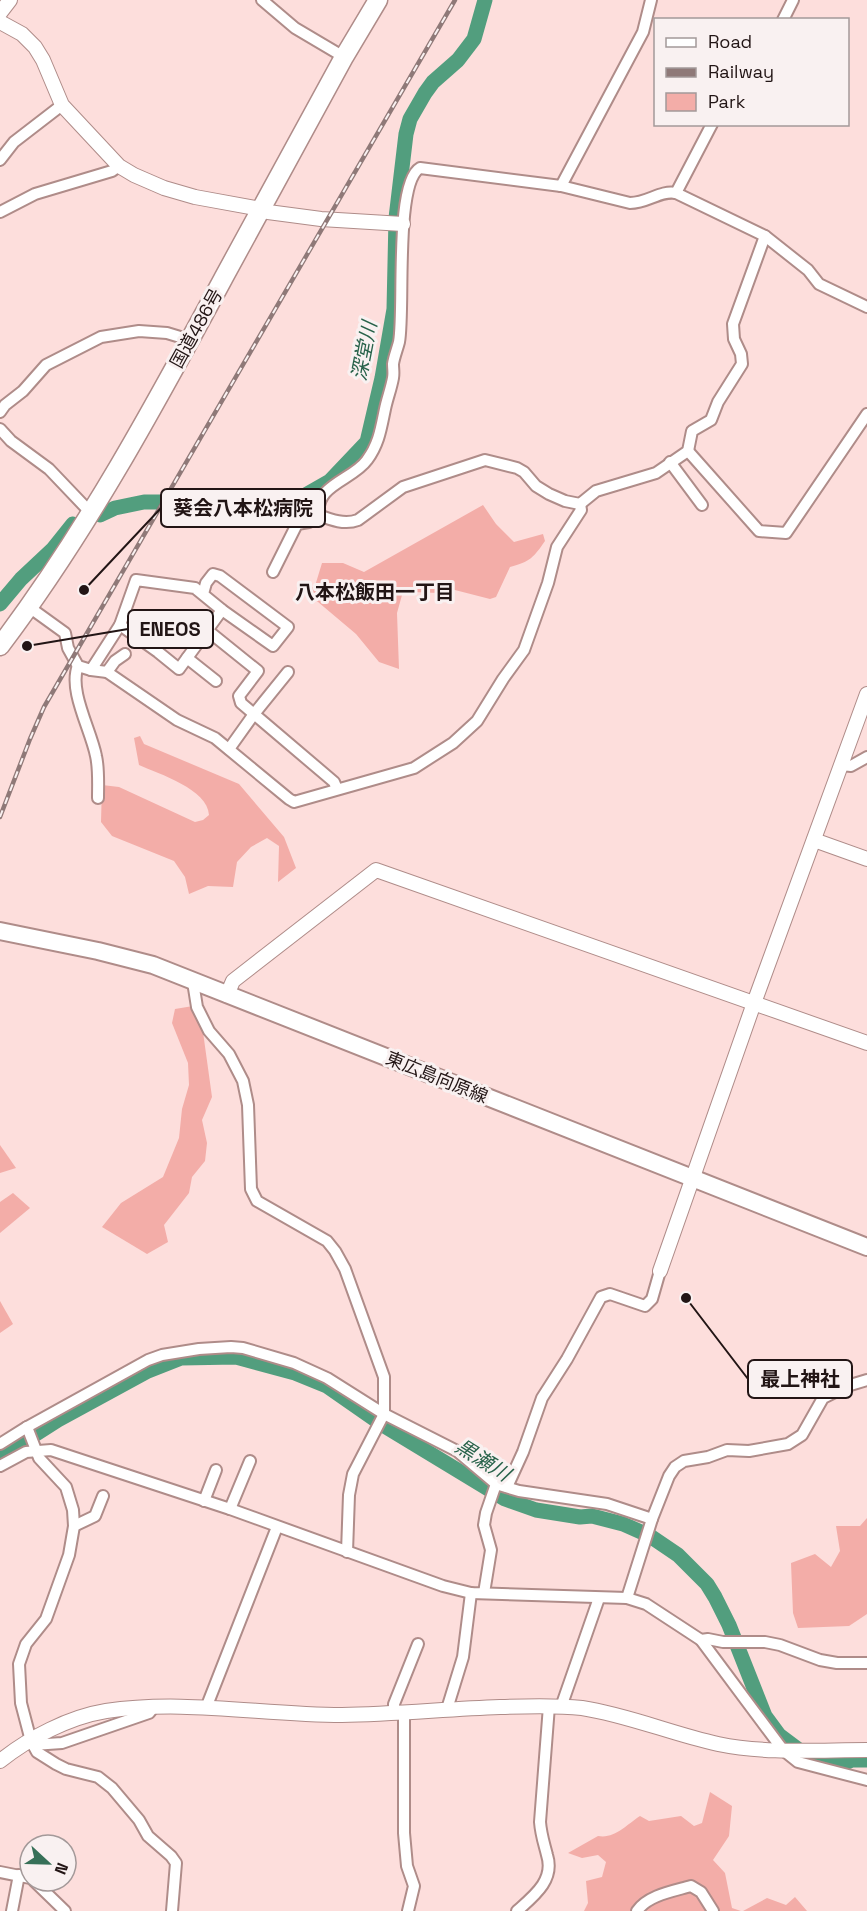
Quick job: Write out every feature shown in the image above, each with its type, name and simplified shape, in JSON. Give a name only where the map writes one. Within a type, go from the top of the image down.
[{"type":"highway","name":"国道486号","points":[[0,646],[29,607],[135,438],[344,57],[378,0]]},
{"type":"main road","name":"東広島向原線","points":[[0,931],[153,965],[867,1247]]},
{"type":"street","points":[[0,13],[10,0]]},
{"type":"street","points":[[262,0],[296,28],[344,57]]},
{"type":"street","points":[[561,186],[644,32],[651,0]]},
{"type":"street","points":[[784,18],[793,0]]},
{"type":"street","points":[[0,22],[22,34],[35,47],[62,105],[119,166],[134,175],[195,197],[268,212],[321,219],[399,224]]},
{"type":"street","points":[[0,160],[14,142],[62,105]]},
{"type":"street","points":[[676,193],[711,126]]},
{"type":"street","points":[[0,212],[35,194],[112,171],[119,166]]},
{"type":"street","points":[[319,515],[318,508],[323,495],[332,485],[355,473],[366,461],[379,439],[394,376],[393,362],[399,339],[399,224],[412,178],[420,168],[561,186],[630,203],[642,203],[661,194],[676,193],[765,236],[808,270],[819,284],[867,307]]},
{"type":"street","points":[[580,504],[596,491],[640,479],[656,472],[688,451],[692,431],[711,420],[718,402],[742,364],[741,354],[734,339],[733,324],[765,236]]},
{"type":"street","points":[[0,412],[46,366],[101,337],[139,331],[167,333],[190,340]]},
{"type":"street","points":[[688,451],[759,531],[786,533],[867,414]]},
{"type":"street","points":[[0,429],[11,441],[49,469],[90,512]]},
{"type":"street","points":[[319,515],[330,520],[350,523],[358,520],[403,487],[485,460],[517,468],[524,472],[536,486],[549,494],[580,504]]},
{"type":"street","points":[[670,462],[702,506]]},
{"type":"street","points":[[78,666],[108,672],[177,720],[215,738],[294,802],[414,768],[453,743],[477,722],[524,650],[548,583],[557,547],[581,510],[580,504]]},
{"type":"street","points":[[273,572],[297,524],[309,522],[319,515]]},
{"type":"street","points":[[91,670],[120,625],[136,580],[195,588],[202,594],[222,610],[273,646],[288,627],[220,576],[213,574],[202,594]]},
{"type":"street","points":[[29,607],[65,633],[68,648],[78,666],[75,679],[76,692],[97,757],[98,798]]},
{"type":"street","points":[[120,625],[179,669],[222,610]]},
{"type":"street","points":[[207,630],[258,671],[239,696],[241,703],[334,782],[337,789]]},
{"type":"street","points":[[108,672],[116,660],[125,654]]},
{"type":"street","points":[[187,658],[216,681]]},
{"type":"street","points":[[229,749],[288,672]]},
{"type":"street","points":[[484,1593],[490,1562],[490,1550],[484,1525],[489,1501],[523,1452],[542,1398],[567,1359],[601,1297],[610,1294],[645,1306],[652,1299],[754,1003],[867,694]]},
{"type":"street","points":[[841,765],[851,766],[867,757]]},
{"type":"street","points":[[814,840],[867,859]]},
{"type":"street","points":[[227,995],[233,981],[376,870],[867,1043]]},
{"type":"street","points":[[193,982],[197,1007],[209,1031],[229,1054],[243,1081],[248,1105],[251,1189],[257,1201],[327,1241],[335,1251],[383,1370],[384,1414],[353,1474],[349,1494],[346,1552]]},
{"type":"street","points":[[0,1444],[162,1354],[210,1348],[243,1348],[294,1363],[327,1378],[384,1414],[457,1451],[501,1486],[607,1504],[651,1521]]},
{"type":"street","points":[[627,1598],[651,1521],[669,1476],[679,1464],[727,1450],[749,1451],[788,1444],[802,1435],[823,1398],[847,1386],[867,1380]]},
{"type":"street","points":[[27,1429],[39,1458],[66,1487],[74,1510],[69,1555],[46,1619],[26,1644],[19,1664],[21,1703],[32,1743],[37,1752],[66,1769],[98,1777],[112,1788],[139,1820],[148,1836],[171,1856],[176,1863],[172,1911]]},
{"type":"street","points":[[0,1466],[35,1448],[51,1450],[230,1509],[442,1586],[471,1593],[627,1598],[645,1604],[701,1640],[784,1750],[798,1762],[867,1780]]},
{"type":"street","points":[[230,1509],[250,1461]]},
{"type":"street","points":[[204,1501],[216,1470]]},
{"type":"street","points":[[74,1526],[95,1516],[103,1496]]},
{"type":"street","points":[[206,1708],[277,1527]]},
{"type":"street","points":[[447,1709],[463,1657],[471,1593]]},
{"type":"street","points":[[517,1911],[533,1897],[547,1879],[550,1868],[541,1839],[540,1822],[555,1706],[599,1598]]},
{"type":"street","points":[[701,1640],[765,1642],[837,1663],[867,1663]]},
{"type":"street","points":[[408,1911],[414,1886],[407,1866],[399,1712],[394,1704],[418,1644]]},
{"type":"street","points":[[0,1761],[58,1727],[104,1712],[154,1707],[343,1715],[555,1706],[621,1716],[720,1744],[784,1750],[867,1750]]},
{"type":"street","points":[[0,1872],[18,1875]]},
{"type":"street","points":[[637,1911],[645,1903],[691,1886],[700,1892],[713,1911]]},
{"type":"street","points":[[12,1911],[18,1893]]},
{"type":"street","points":[[46,1893],[65,1911]]},
{"type":"green space","points":[[483,505],[496,524],[514,542],[543,534],[545,541],[531,558],[510,567],[496,597],[490,599],[451,589],[439,593],[411,592],[402,595],[397,613],[399,669],[379,662],[356,634],[305,591],[315,586],[322,563],[343,563],[364,572]]},
{"type":"green space","points":[[140,736],[144,744],[239,784],[284,837],[296,868],[278,882],[279,846],[267,838],[251,847],[237,862],[233,887],[208,886],[189,894],[185,877],[174,861],[112,836],[101,822],[102,785],[119,787],[195,822],[209,815],[207,806],[192,790],[139,765],[134,738]]},
{"type":"green space","points":[[193,1006],[203,1032],[212,1097],[202,1120],[207,1143],[205,1161],[192,1177],[189,1193],[164,1225],[168,1242],[147,1254],[102,1227],[121,1203],[163,1177],[179,1138],[182,1109],[189,1085],[188,1063],[172,1023],[175,1009]]},
{"type":"green space","points":[[0,1145],[16,1168],[0,1173]]},
{"type":"green space","points":[[13,1193],[30,1208],[0,1233],[0,1202]]},
{"type":"green space","points":[[0,1301],[13,1324],[0,1333]]},
{"type":"green space","points":[[867,1518],[867,1614],[849,1626],[798,1628],[793,1613],[791,1563],[815,1554],[831,1567],[840,1551],[836,1526],[860,1526]]},
{"type":"green space","points":[[710,1792],[732,1806],[729,1836],[713,1860],[725,1873],[732,1908],[741,1911],[584,1911],[588,1903],[586,1881],[602,1877],[606,1862],[598,1855],[582,1858],[568,1853],[598,1836],[615,1833],[640,1816],[649,1821],[681,1816],[694,1826],[702,1823]]},
{"type":"green space","points":[[795,1897],[807,1911],[743,1911],[767,1898],[786,1905]]},
{"type":"waterway","name":"深堂川","points":[[100,515],[115,508],[144,502],[181,502],[199,498],[214,503],[280,507],[330,481],[367,442],[382,378],[394,309],[396,218],[406,134],[410,119],[433,82],[458,60],[474,39],[485,0]]},
{"type":"waterway","name":"深堂川","points":[[0,604],[21,579],[53,549],[73,524]]},
{"type":"waterway","name":"黒瀬川","points":[[0,1457],[58,1420],[148,1371],[181,1358],[236,1357],[295,1373],[327,1386],[383,1425],[505,1499],[536,1510],[580,1517],[592,1516],[623,1524],[650,1536],[678,1555],[707,1584],[729,1625],[765,1716],[779,1735],[803,1753],[820,1760],[843,1764],[852,1760],[867,1760]]},
{"type":"railway","points":[[0,817],[44,707],[455,0]]},
{"type":"place","name":"葵会八本松病院","points":[[84,590]]},
{"type":"place","name":"ENEOS","points":[[27,646]]},
{"type":"place","name":"最上神社","points":[[686,1298]]},
{"type":"district","name":"八本松飯田一丁目","points":[[375,592]]}]
